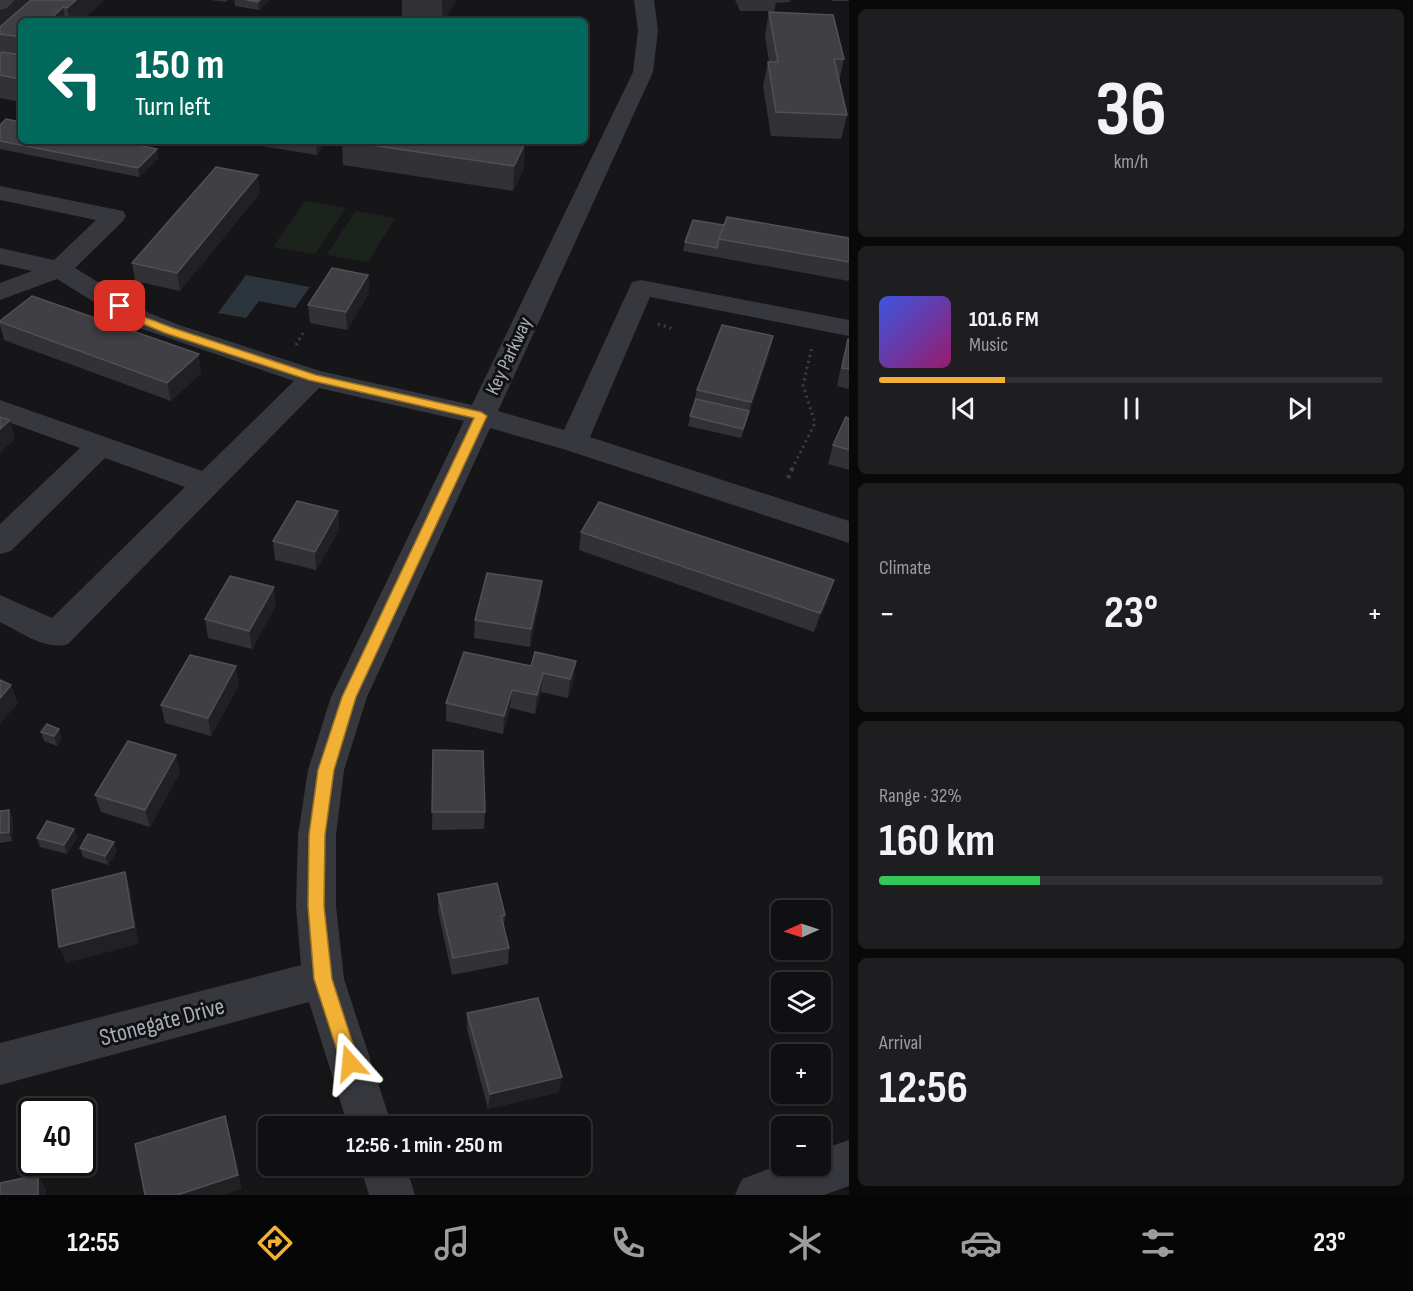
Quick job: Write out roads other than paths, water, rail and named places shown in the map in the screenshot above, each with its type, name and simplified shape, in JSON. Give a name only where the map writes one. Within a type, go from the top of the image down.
[{"type":"street","points":[[0,4],[5,0]]},
{"type":"street","name":"Key Parkway","points":[[367,1116],[323,979],[316,906],[317,835],[326,770],[349,697],[643,72],[648,30],[644,0]]},
{"type":"street","points":[[0,193],[114,216],[59,269],[0,292]]},
{"type":"street","points":[[0,256],[59,269],[140,319],[313,378],[481,416],[573,442],[849,532]]},
{"type":"street","points":[[573,442],[641,288],[849,328]]},
{"type":"street","points":[[0,607],[57,635],[313,378]]},
{"type":"street","points":[[0,409],[207,484]]},
{"type":"street","points":[[0,543],[101,445]]},
{"type":"street","name":"Stonegate Drive","points":[[0,1064],[323,979]]},
{"type":"street","points":[[758,1195],[849,1163]]},
{"type":"street","points":[[386,1176],[392,1195]]}]
